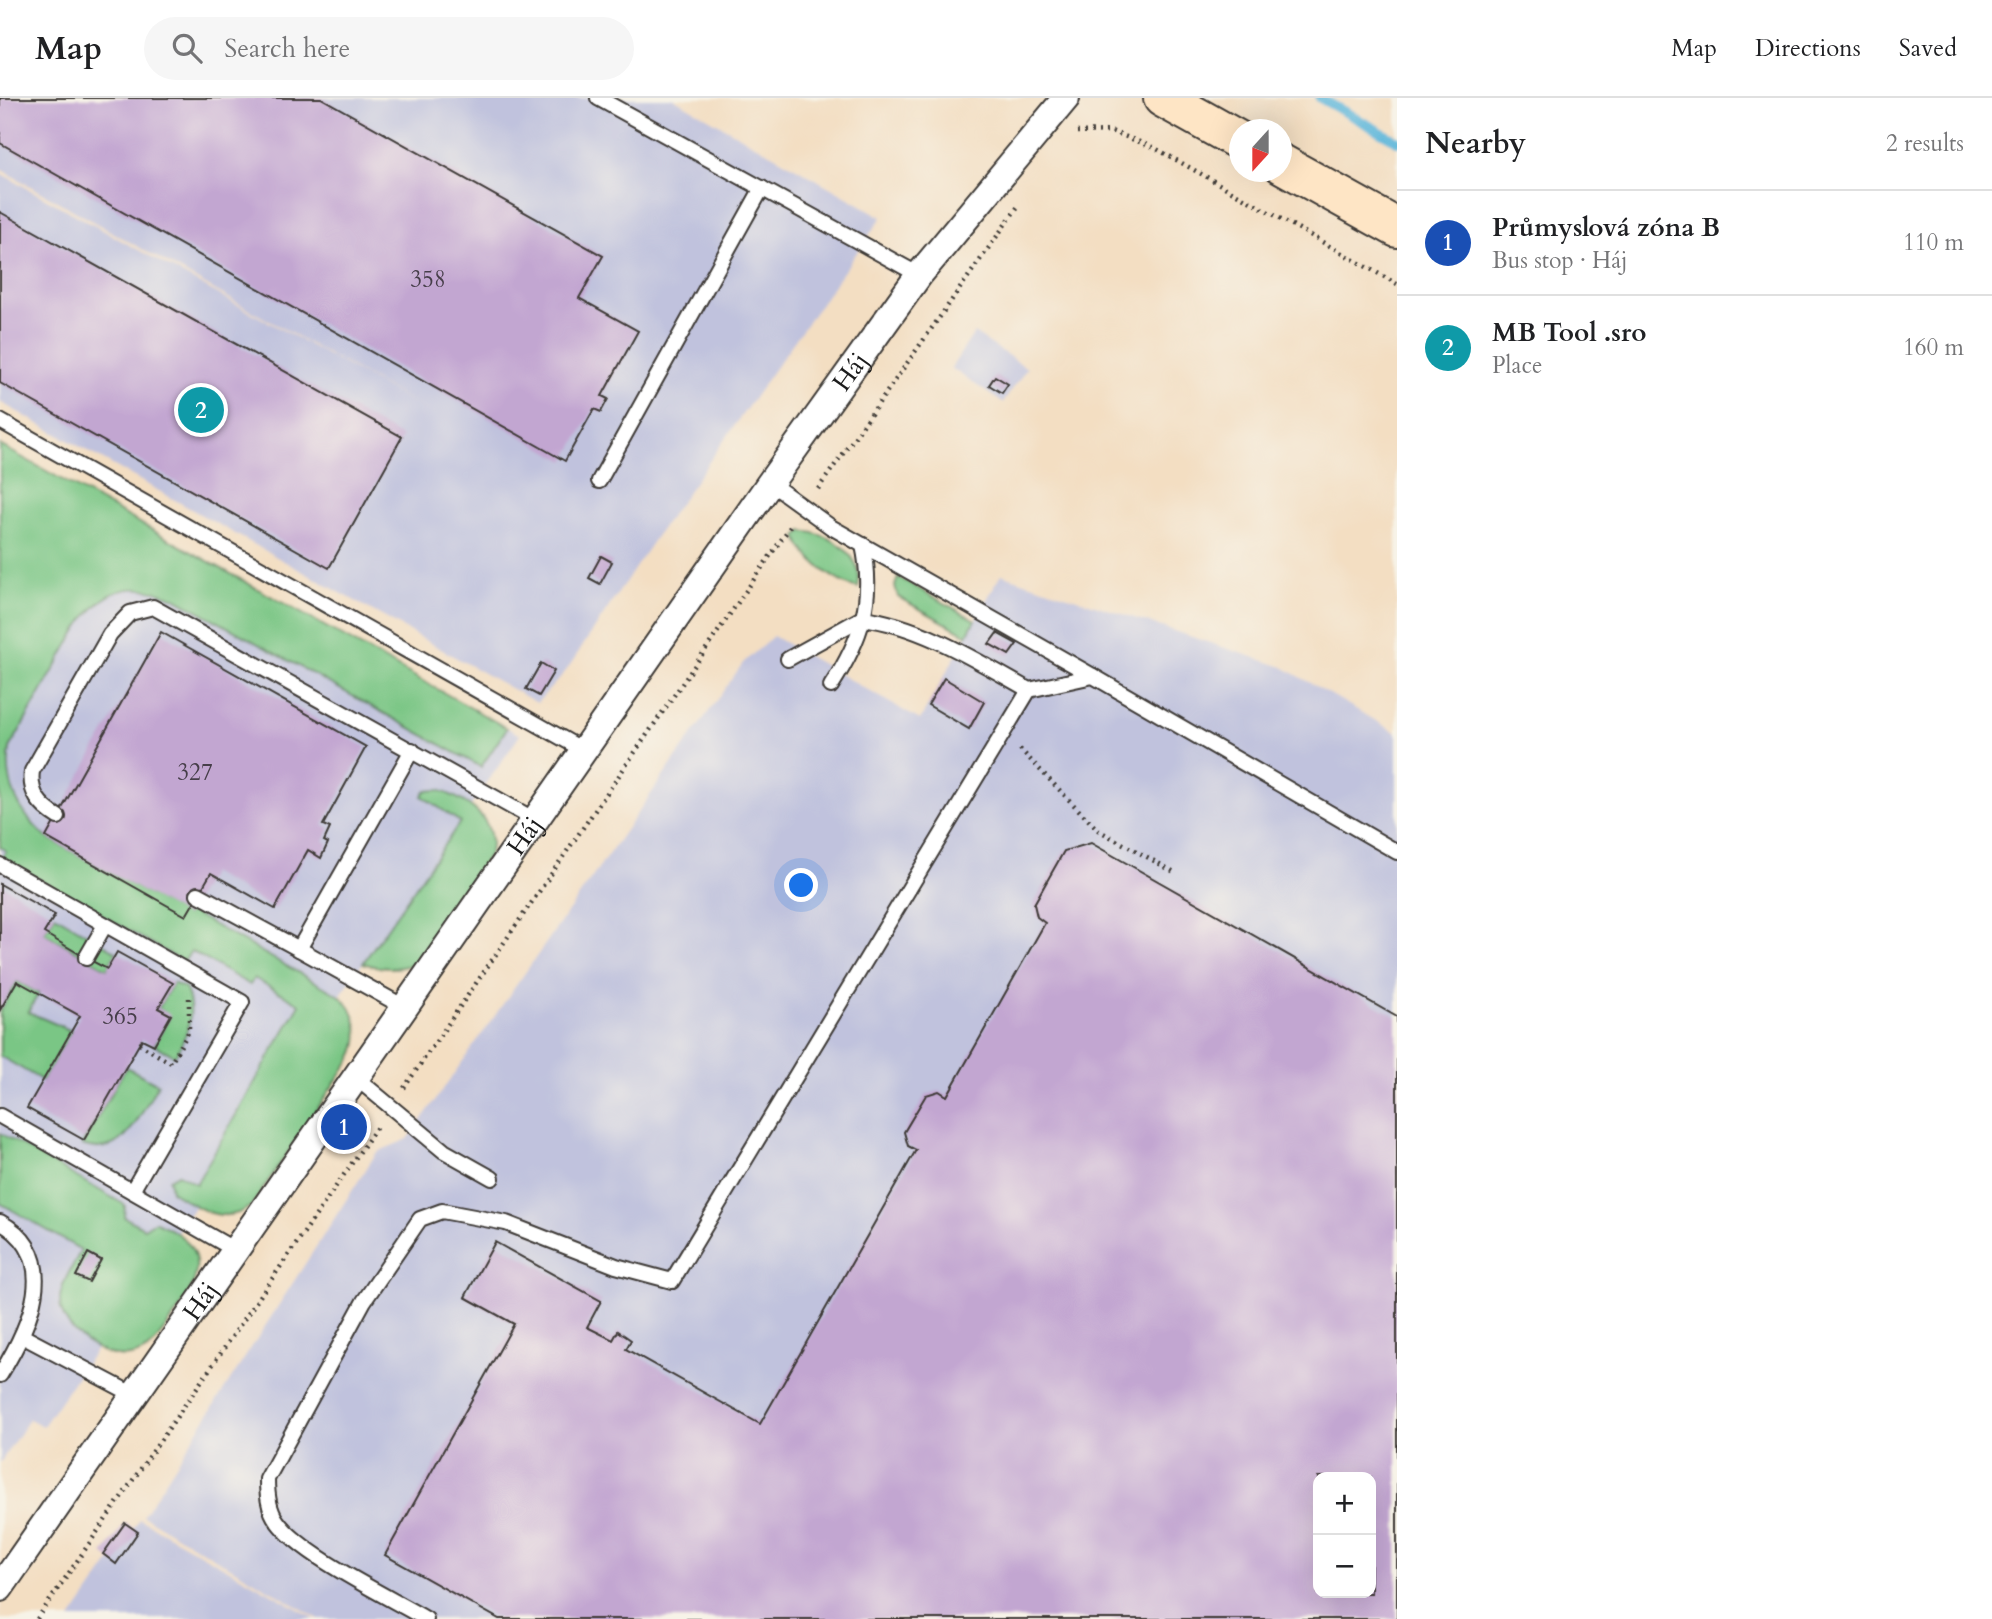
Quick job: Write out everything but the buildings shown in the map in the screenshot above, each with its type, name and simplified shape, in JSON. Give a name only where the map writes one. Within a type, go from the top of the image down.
[{"type":"main road","points":[[1163,98],[1229,135]]},
{"type":"main road","points":[[1292,170],[1397,228]]},
{"type":"street","name":"Háj","points":[[0,1588],[770,483],[919,275],[1066,98]]},
{"type":"lane","points":[[598,98],[919,275]]},
{"type":"lane","points":[[599,481],[762,188]]},
{"type":"lane","points":[[0,421],[583,750]]},
{"type":"lane","points":[[770,483],[803,508],[863,545],[1397,852]]},
{"type":"lane","points":[[831,686],[855,644],[869,595],[869,573],[863,545]]},
{"type":"lane","points":[[58,817],[37,799],[31,788],[32,771],[110,634],[130,612],[144,607],[162,609],[535,820]]},
{"type":"lane","points":[[788,659],[862,618],[892,624],[958,651],[1029,690],[1093,676]]},
{"type":"lane","points":[[426,1619],[302,1546],[275,1518],[268,1498],[267,1479],[364,1301],[420,1219],[442,1211],[506,1223],[616,1266],[672,1281],[1029,690]]},
{"type":"lane","points":[[299,949],[412,750]]},
{"type":"lane","points":[[0,865],[242,1002],[132,1191]]},
{"type":"lane","points":[[198,894],[404,1007]]},
{"type":"lane","points":[[86,958],[106,925]]},
{"type":"lane","points":[[355,1077],[443,1151],[492,1178]]},
{"type":"lane","points":[[0,1116],[235,1250]]},
{"type":"lane","points":[[0,1222],[20,1239],[34,1270],[35,1299],[24,1337],[0,1375]]},
{"type":"lane","points":[[24,1337],[134,1395]]},
{"type":"path","points":[[1070,138],[1077,132],[1111,131],[1155,148],[1397,284]]},
{"type":"path","points":[[37,1619],[803,508],[859,434],[1021,202]]},
{"type":"path","points":[[1004,733],[1098,830],[1176,873]]},
{"type":"path","points":[[139,1044],[171,1063],[189,1031],[189,995],[185,988]]},
{"type":"shaded area","points":[[0,98],[673,98],[882,217],[655,538],[566,671],[537,703],[0,402],[0,173],[434,414],[0,169]]},
{"type":"shaded area","points":[[974,333],[1027,368],[1003,403],[951,368]]},
{"type":"shaded area","points":[[0,445],[520,735],[43,1426],[29,1419],[0,1463]]},
{"type":"shaded area","points":[[1001,574],[1283,667],[1397,733],[1397,1619],[319,1619],[143,1516],[377,1152],[408,1139],[743,663],[773,636],[920,720]]},
{"type":"shaded area","points":[[140,1519],[316,1619],[71,1619]]},
{"type":"green space","points":[[0,445],[507,728],[481,767],[177,599],[153,591],[132,589],[115,593],[101,601],[89,614],[66,648],[10,748],[9,774],[16,797],[28,818],[46,837],[186,915],[189,911],[340,996],[355,1017],[358,1034],[351,1059],[252,1205],[242,1212],[221,1215],[200,1209],[171,1191],[169,1179],[178,1174],[196,1184],[300,1004],[254,978],[250,985],[191,951],[184,962],[2,858],[6,851],[0,847]]},
{"type":"green space","points":[[802,531],[834,541],[851,556],[859,576],[858,588],[840,581],[806,554],[797,537]]},
{"type":"green space","points":[[898,577],[975,620],[967,635],[898,597],[895,586]]},
{"type":"green space","points":[[438,790],[469,805],[484,820],[491,841],[490,853],[417,962],[390,968],[363,963],[460,822],[422,796],[425,791]]},
{"type":"green space","points":[[55,915],[117,952],[107,969],[44,933]]},
{"type":"green space","points":[[17,981],[39,993],[28,1012],[72,1031],[43,1081],[0,1056],[0,1010]]},
{"type":"green space","points":[[173,983],[185,988],[190,1006],[187,1032],[175,1056],[154,1045],[170,1016],[158,1008]]},
{"type":"green space","points":[[126,1067],[158,1084],[145,1108],[120,1140],[97,1148],[82,1145]]},
{"type":"green space","points":[[0,1133],[125,1205],[124,1217],[144,1228],[155,1221],[180,1235],[193,1251],[195,1278],[189,1292],[172,1320],[149,1348],[130,1356],[108,1353],[84,1341],[67,1322],[62,1311],[61,1294],[81,1250],[0,1203]]},
{"type":"waterway","points":[[1320,98],[1397,141]]},
{"type":"place","name":"MB Tool .sro","points":[[201,410]]},
{"type":"place","name":"Průmyslová zóna B","points":[[344,1127]]}]
